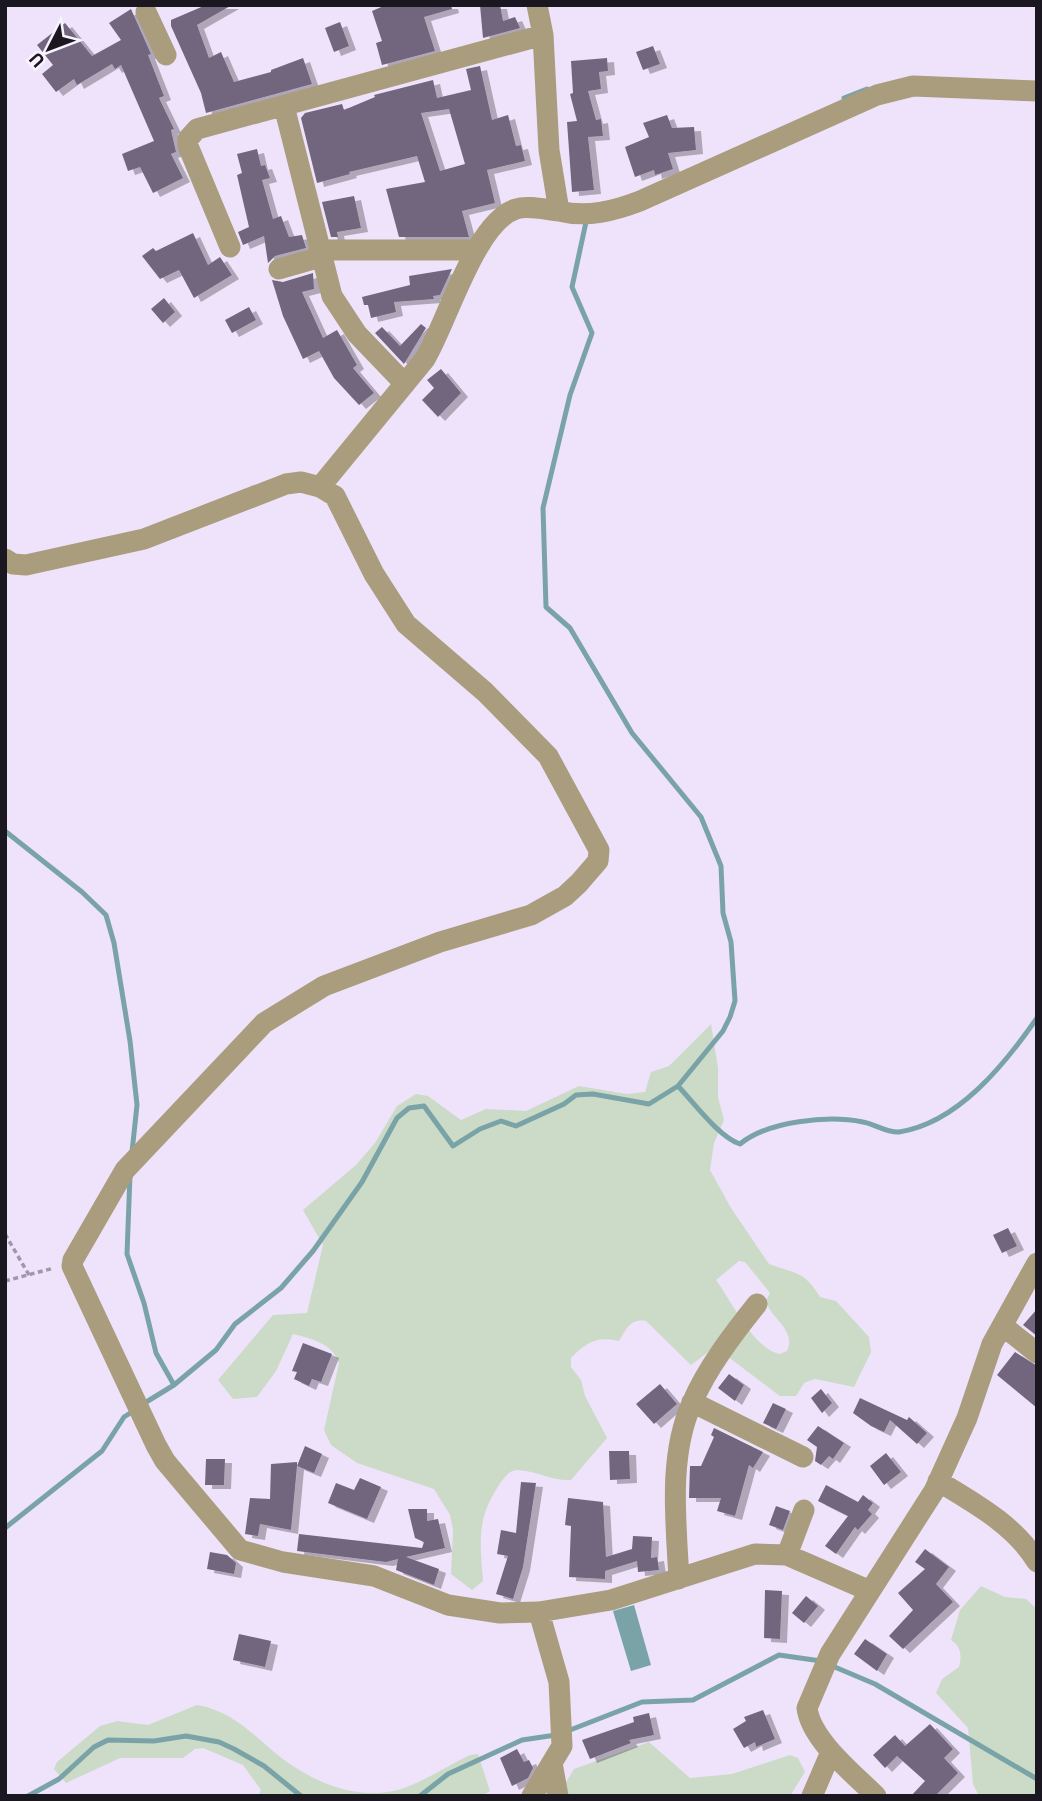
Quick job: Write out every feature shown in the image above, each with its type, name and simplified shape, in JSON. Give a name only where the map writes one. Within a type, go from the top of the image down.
[{"type":"street","points":[[537,5],[544,35],[549,150],[559,211]]},
{"type":"street","points":[[149,7],[166,55]]},
{"type":"street","points":[[230,247],[188,139],[197,129],[544,35]]},
{"type":"street","points":[[320,487],[405,384],[437,340],[474,250],[500,219],[516,209],[594,213],[640,201],[877,95],[913,86],[1037,91]]},
{"type":"street","points":[[284,106],[332,296],[340,313],[405,384]]},
{"type":"street","points":[[279,269],[320,253],[474,250]]},
{"type":"street","points":[[5,559],[13,564],[26,565],[144,539],[286,485],[301,482],[320,487],[335,496],[343,507],[374,574],[406,624],[485,692],[548,756],[599,850],[598,861],[565,895],[531,915],[440,942],[324,986],[282,1010],[245,1040],[131,1165],[72,1262],[165,1461],[240,1550],[283,1562],[374,1576],[447,1605],[500,1613],[539,1612],[611,1600],[755,1554],[787,1555],[870,1591]]},
{"type":"street","points":[[876,1796],[831,1752],[808,1717],[807,1708],[826,1662],[939,1481],[967,1418],[987,1355],[1037,1263]]},
{"type":"street","points":[[679,1579],[676,1510],[682,1432],[692,1402],[737,1329],[757,1304]]},
{"type":"street","points":[[1003,1326],[1037,1353]]},
{"type":"street","points":[[692,1402],[803,1457]]},
{"type":"street","points":[[939,1481],[986,1511],[1026,1543],[1037,1562]]},
{"type":"street","points":[[787,1555],[804,1510]]},
{"type":"street","points":[[539,1612],[559,1682],[563,1723],[557,1755],[558,1796]]},
{"type":"street","points":[[812,1796],[831,1752]]},
{"type":"street","points":[[532,1796],[557,1755]]},
{"type":"path","points":[[5,1234],[29,1275]]},
{"type":"path","points":[[5,1281],[72,1262]]},
{"type":"shaded area","points":[[711,1024],[718,1068],[718,1097],[724,1120],[714,1143],[710,1170],[731,1208],[769,1264],[804,1277],[820,1297],[836,1301],[869,1337],[871,1352],[854,1387],[815,1379],[804,1383],[796,1396],[780,1396],[715,1347],[691,1365],[646,1321],[632,1323],[619,1341],[604,1339],[587,1344],[571,1358],[571,1367],[581,1380],[585,1396],[607,1438],[571,1480],[518,1470],[506,1476],[487,1507],[481,1529],[483,1581],[472,1590],[451,1574],[453,1530],[450,1515],[434,1489],[357,1463],[331,1445],[324,1430],[339,1363],[326,1346],[293,1334],[276,1371],[257,1397],[233,1399],[218,1380],[273,1315],[307,1313],[323,1245],[303,1210],[356,1165],[375,1143],[397,1106],[416,1094],[428,1096],[461,1120],[486,1109],[526,1111],[579,1086],[627,1094],[645,1092],[651,1072],[669,1066]],"holes":[[[739,1261],[745,1262],[770,1293],[766,1301],[768,1307],[786,1330],[789,1344],[787,1351],[780,1354],[761,1344],[752,1334],[716,1280]]]},
{"type":"shaded area","points":[[981,1586],[1005,1597],[1026,1599],[1037,1609],[1037,1796],[979,1796],[973,1784],[968,1728],[936,1693],[942,1679],[959,1667],[960,1652],[951,1640],[960,1610]]},
{"type":"shaded area","points":[[634,1605],[651,1665],[631,1671],[613,1611]]},
{"type":"shaded area","points":[[197,1705],[229,1717],[287,1762],[332,1786],[364,1793],[398,1790],[470,1755],[478,1754],[490,1791],[482,1796],[258,1796],[261,1790],[243,1765],[203,1748],[195,1749],[183,1758],[120,1758],[66,1783],[54,1769],[57,1762],[100,1726],[117,1721],[148,1725]]},
{"type":"shaded area","points":[[649,1742],[690,1778],[732,1774],[790,1755],[798,1758],[805,1772],[790,1796],[565,1796],[562,1789],[574,1769]]},
{"type":"building","points":[[206,5],[232,5],[197,25],[209,58],[221,52],[234,82],[271,72],[303,58],[312,84],[206,113],[201,93],[171,26],[171,20]]},
{"type":"building","points":[[386,5],[451,5],[452,9],[424,17],[435,51],[382,65],[376,43],[382,41],[372,11]]},
{"type":"building","points":[[480,5],[500,5],[503,21],[515,17],[520,28],[483,38]]},
{"type":"building","points":[[131,9],[151,54],[148,55],[164,96],[159,98],[174,129],[171,130],[176,152],[171,154],[183,178],[153,193],[140,167],[128,171],[122,154],[154,141],[121,65],[115,69],[112,64],[77,85],[74,79],[56,92],[42,74],[53,65],[37,45],[65,23],[92,56],[121,40],[109,23]]},
{"type":"building","points":[[340,22],[349,46],[334,52],[325,28]]},
{"type":"building","points":[[653,46],[660,64],[643,70],[636,52]]},
{"type":"building","points":[[607,58],[608,71],[599,72],[601,89],[588,91],[596,120],[601,119],[603,136],[588,137],[594,190],[572,192],[567,122],[577,121],[570,94],[573,93],[571,61]]},
{"type":"building","points":[[480,66],[492,120],[508,115],[516,146],[521,145],[525,161],[487,170],[495,203],[462,211],[469,237],[399,237],[386,189],[425,182],[417,156],[349,172],[350,174],[317,183],[301,118],[305,113],[342,104],[344,110],[375,97],[374,95],[433,80],[437,98],[471,90],[466,69]],"holes":[[[449,109],[465,164],[440,171],[421,113]]]},
{"type":"building","points":[[667,115],[672,128],[694,127],[696,150],[668,153],[673,169],[655,175],[654,170],[635,177],[625,147],[649,137],[643,123]]},
{"type":"building","points":[[257,149],[261,166],[265,165],[270,178],[262,180],[273,219],[281,216],[289,237],[302,235],[306,248],[275,256],[268,263],[264,236],[243,245],[238,232],[249,227],[237,175],[242,173],[237,154]]},
{"type":"building","points":[[354,196],[361,228],[337,232],[338,237],[331,237],[322,202]]},
{"type":"building","points":[[193,233],[208,265],[220,257],[232,275],[194,298],[179,270],[160,279],[142,256],[153,248],[156,251]]},
{"type":"building","points":[[452,269],[440,295],[433,296],[434,299],[394,302],[396,312],[371,318],[368,305],[364,305],[362,297],[410,285],[409,276]]},
{"type":"building","points":[[313,273],[314,289],[302,292],[323,338],[337,330],[357,365],[353,368],[374,393],[359,405],[334,378],[319,351],[303,359],[283,316],[272,280],[283,282]]},
{"type":"building","points":[[164,298],[175,312],[163,323],[151,309]]},
{"type":"building","points":[[249,307],[256,320],[232,333],[225,320]]},
{"type":"building","points":[[421,324],[426,328],[404,364],[375,333],[382,327],[400,346]]},
{"type":"building","points":[[441,369],[461,393],[438,417],[422,400],[434,388],[427,380]]},
{"type":"building","points":[[1008,1228],[1017,1246],[1002,1253],[993,1235]]},
{"type":"building","points":[[1037,1309],[1037,1336],[1023,1325]]},
{"type":"building","points":[[303,1343],[332,1354],[321,1382],[312,1379],[309,1386],[294,1379],[297,1372],[292,1371]]},
{"type":"building","points":[[1015,1352],[1037,1366],[1037,1408],[997,1375]]},
{"type":"building","points":[[729,1374],[744,1385],[735,1401],[718,1388]]},
{"type":"building","points":[[660,1384],[677,1404],[654,1424],[636,1404]]},
{"type":"building","points":[[821,1389],[832,1403],[822,1413],[811,1398]]},
{"type":"building","points":[[860,1398],[907,1420],[909,1417],[927,1433],[917,1444],[890,1420],[884,1432],[871,1426],[853,1413]]},
{"type":"building","points":[[773,1403],[786,1409],[776,1429],[763,1423]]},
{"type":"building","points":[[818,1426],[844,1443],[833,1459],[829,1456],[821,1465],[815,1461],[817,1447],[807,1440]]},
{"type":"building","points":[[714,1428],[763,1452],[753,1468],[749,1465],[735,1516],[717,1511],[721,1498],[689,1498],[690,1466],[701,1466],[714,1437],[711,1435]]},
{"type":"building","points":[[305,1446],[322,1454],[314,1473],[297,1466]]},
{"type":"building","points":[[609,1451],[629,1451],[630,1479],[610,1480]]},
{"type":"building","points":[[886,1453],[901,1472],[884,1485],[870,1466]]},
{"type":"building","points":[[206,1459],[225,1459],[224,1485],[205,1485]]},
{"type":"building","points":[[297,1462],[291,1530],[260,1524],[258,1536],[245,1534],[250,1498],[270,1499],[271,1464]]},
{"type":"building","points":[[360,1478],[381,1487],[367,1519],[328,1503],[336,1483],[354,1490]]},
{"type":"building","points":[[521,1482],[536,1483],[523,1567],[513,1599],[496,1594],[508,1556],[497,1554],[501,1530],[516,1533]]},
{"type":"building","points":[[826,1485],[858,1502],[863,1495],[873,1503],[868,1510],[872,1514],[858,1530],[855,1527],[836,1554],[825,1546],[848,1516],[818,1501]]},
{"type":"building","points":[[568,1498],[603,1502],[606,1557],[632,1549],[633,1536],[652,1537],[651,1558],[657,1557],[659,1570],[638,1572],[637,1561],[605,1571],[605,1579],[569,1577],[571,1526],[565,1525]]},
{"type":"building","points":[[776,1506],[790,1511],[783,1530],[769,1525]]},
{"type":"building","points":[[408,1509],[427,1509],[427,1521],[438,1519],[445,1548],[406,1557],[439,1569],[434,1585],[396,1570],[398,1559],[386,1562],[297,1551],[299,1534],[422,1548],[424,1542],[415,1538]]},
{"type":"building","points":[[925,1549],[949,1567],[936,1584],[953,1602],[903,1649],[889,1636],[913,1610],[898,1593],[925,1569],[915,1562]]},
{"type":"building","points":[[210,1552],[227,1555],[236,1563],[234,1574],[207,1569]]},
{"type":"building","points":[[765,1590],[782,1591],[780,1639],[764,1638]]},
{"type":"building","points":[[806,1596],[818,1606],[804,1623],[792,1613]]},
{"type":"building","points":[[239,1634],[271,1641],[265,1667],[233,1660]]},
{"type":"building","points":[[865,1639],[887,1654],[877,1671],[854,1654]]},
{"type":"building","points":[[763,1710],[775,1739],[756,1747],[755,1742],[744,1748],[733,1729],[746,1721],[744,1717]]},
{"type":"building","points":[[649,1713],[654,1735],[629,1740],[631,1743],[590,1759],[582,1740],[634,1722],[633,1717]]},
{"type":"building","points":[[930,1724],[953,1749],[944,1758],[958,1773],[935,1796],[911,1796],[925,1781],[897,1756],[885,1768],[873,1755],[895,1735],[905,1746]]},
{"type":"building","points":[[517,1749],[524,1762],[529,1760],[533,1768],[528,1778],[512,1786],[500,1758]]},
{"type":"waterway","points":[[844,98],[867,89]]},
{"type":"waterway","points":[[143,1404],[174,1385],[216,1350],[235,1324],[281,1288],[313,1251],[362,1182],[397,1118],[409,1108],[424,1106],[453,1146],[480,1129],[501,1121],[516,1126],[564,1104],[576,1095],[593,1094],[649,1104],[678,1086],[723,1031],[730,1017],[735,1001],[731,942],[723,913],[721,866],[701,817],[632,733],[570,628],[546,607],[543,508],[570,395],[592,333],[572,287],[589,218]]},
{"type":"waterway","points":[[5,831],[82,892],[106,915],[114,943],[130,1041],[137,1105],[132,1152]]},
{"type":"waterway","points":[[678,1086],[724,1135],[740,1144],[766,1130],[816,1120],[863,1122],[899,1132],[941,1117],[960,1104],[995,1072],[1037,1018]]},
{"type":"waterway","points":[[130,1175],[127,1254],[144,1303],[156,1353],[174,1385]]},
{"type":"waterway","points":[[5,1528],[102,1451],[124,1417],[135,1410]]},
{"type":"waterway","points":[[565,1732],[642,1702],[693,1700],[779,1655],[821,1661]]},
{"type":"waterway","points":[[830,1665],[875,1684],[1037,1779]]},
{"type":"waterway","points":[[420,1796],[448,1774],[522,1740],[556,1735]]},
{"type":"waterway","points":[[28,1796],[59,1779],[94,1747],[108,1740],[154,1741],[186,1736],[219,1742],[234,1749],[264,1766],[301,1796]]}]
